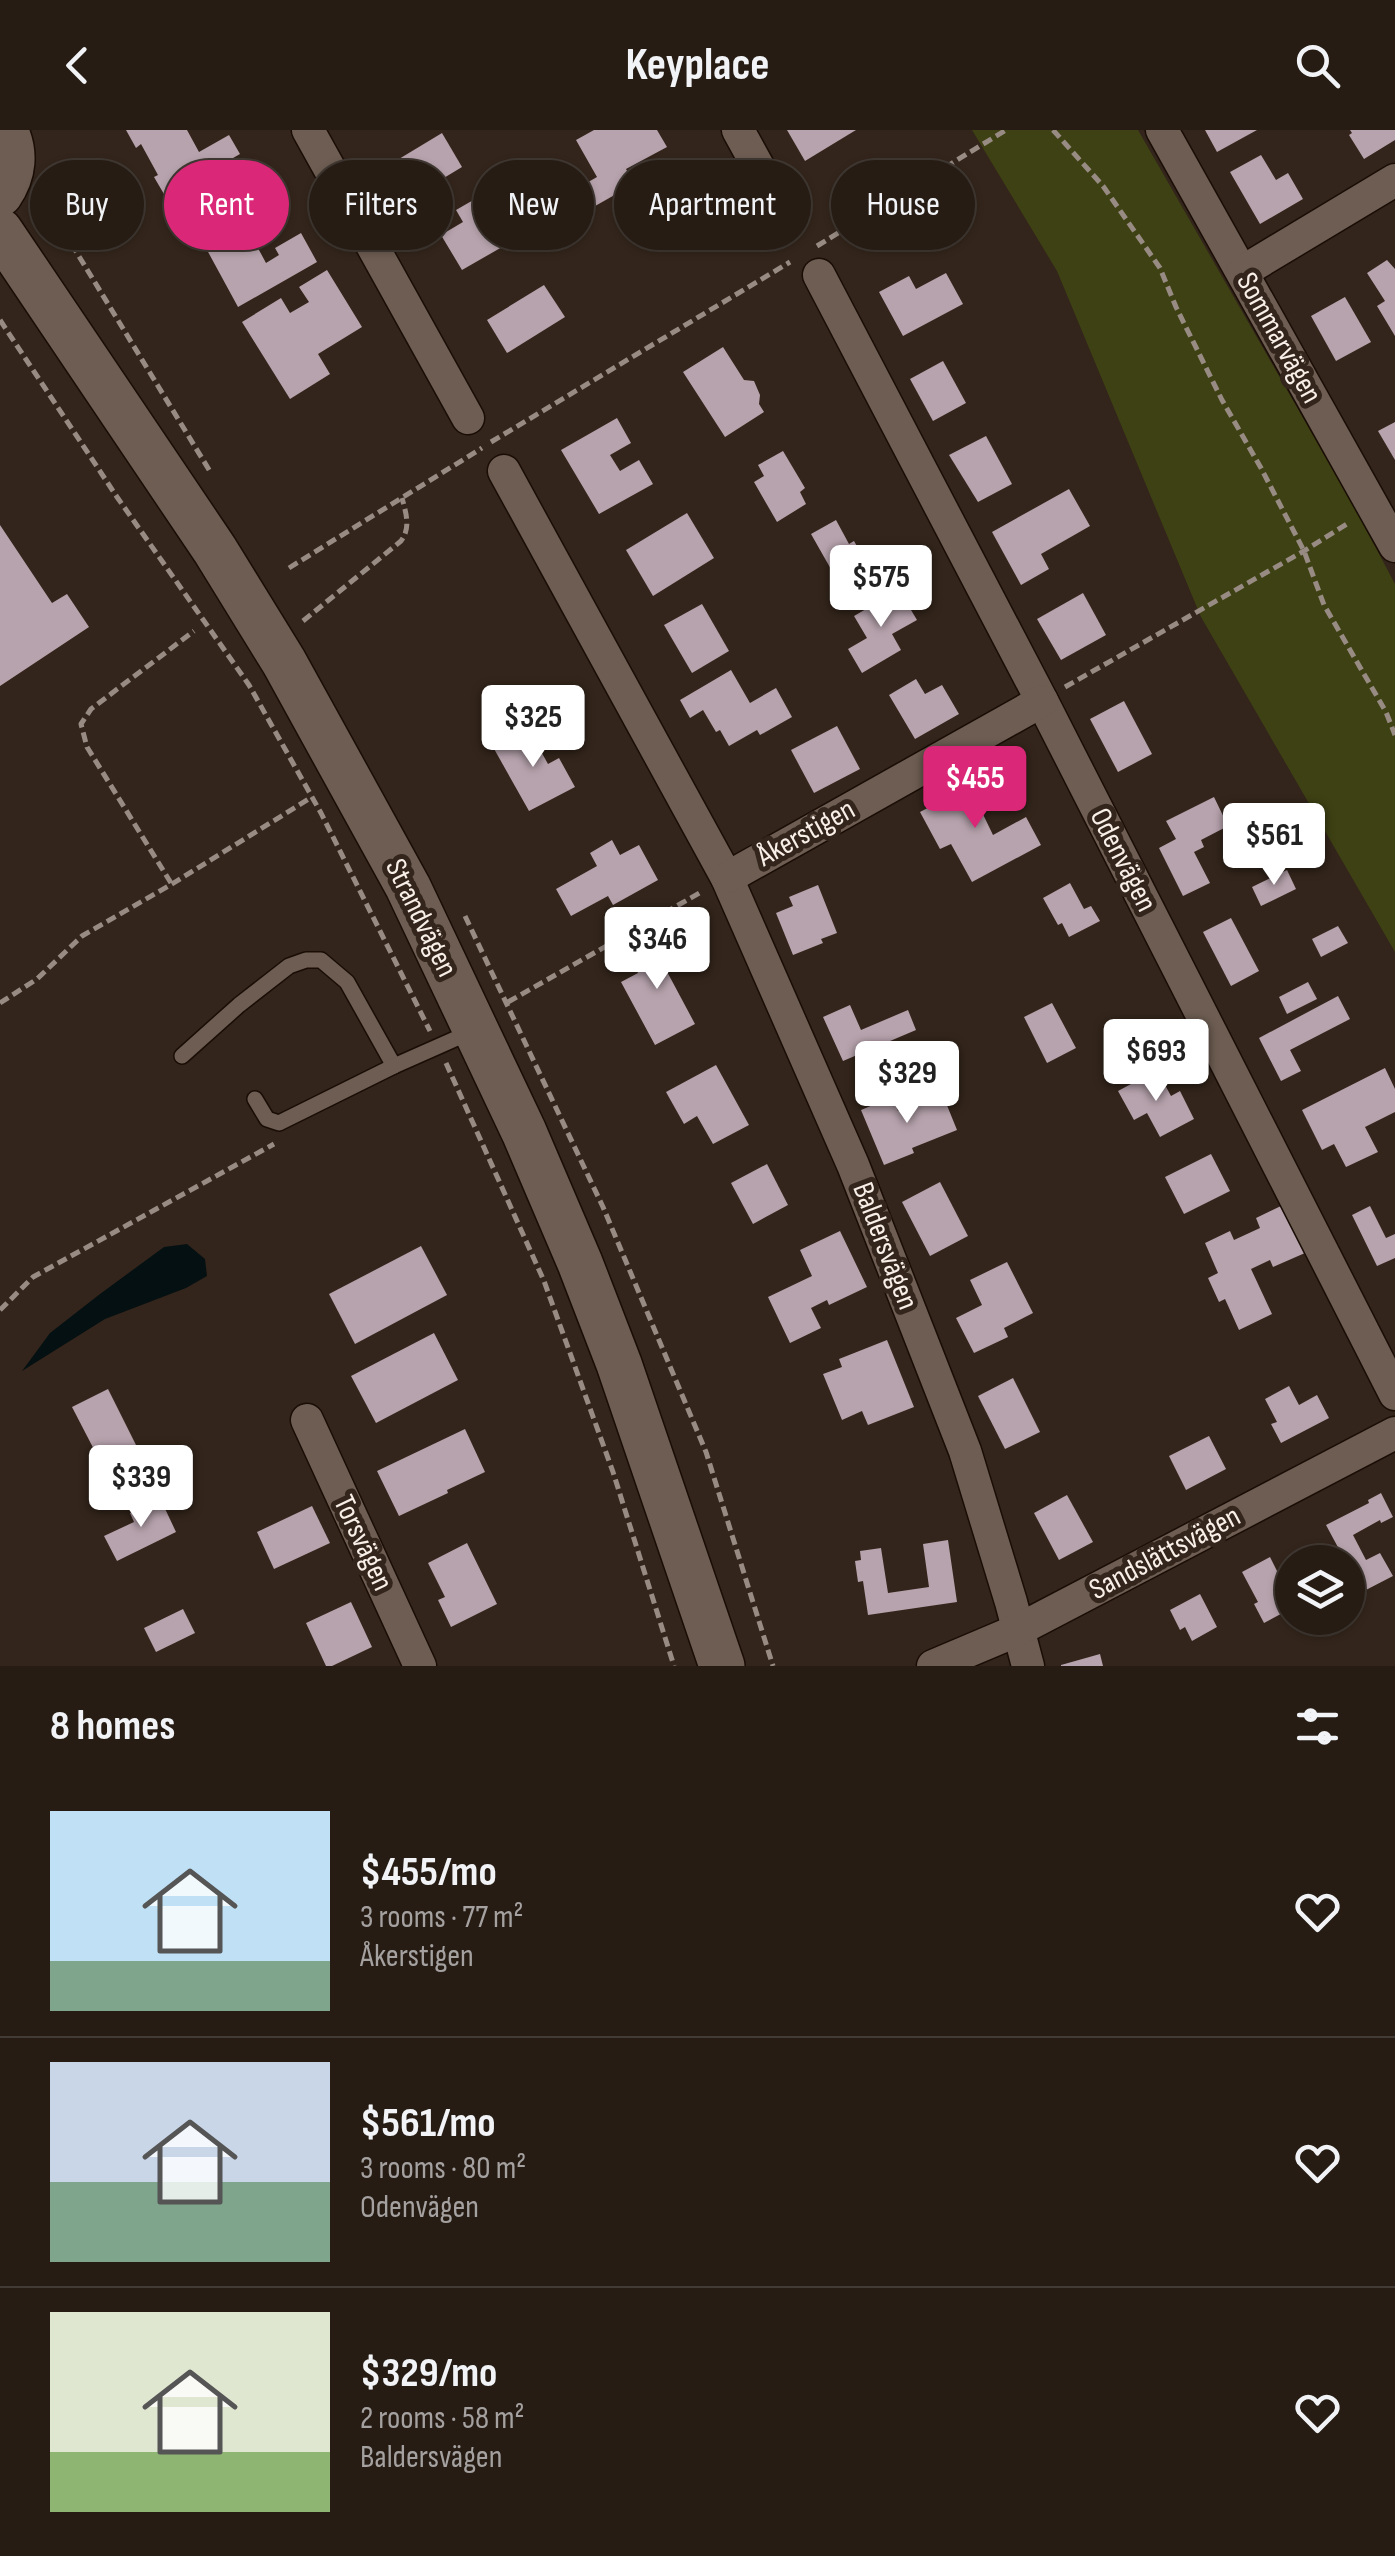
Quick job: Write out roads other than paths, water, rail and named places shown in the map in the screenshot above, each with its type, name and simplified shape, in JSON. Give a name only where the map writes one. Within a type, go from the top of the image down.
[{"type":"street","points":[[0,194],[12,170],[13,154],[5,130]]},
{"type":"street","points":[[308,130],[468,418]]},
{"type":"street","points":[[738,130],[755,160]]},
{"type":"street","name":"Sommarvägen","points":[[1162,130],[1242,272],[1384,501],[1395,546]]},
{"type":"street","points":[[1242,272],[1395,180]]},
{"type":"street","name":"Strandvägen","points":[[0,232],[216,550],[284,662],[408,888],[524,1132],[587,1280],[722,1666]]},
{"type":"street","name":"Odenvägen","points":[[811,260],[1395,1394]]},
{"type":"street","name":"Baldersvägen","points":[[504,471],[727,878],[853,1165],[965,1451],[1028,1666]]},
{"type":"street","name":"Åkerstigen","points":[[727,878],[1042,702]]},
{"type":"street","name":"Torsvägen","points":[[306,1420],[420,1666]]},
{"type":"street","name":"Sandslättsvägen","points":[[932,1666],[1018,1630],[1395,1433]]},
{"type":"lane","points":[[182,1056],[239,1004],[289,966],[321,960],[346,982],[394,1066]]},
{"type":"lane","points":[[255,1099],[267,1118],[279,1123],[474,1026]]}]
